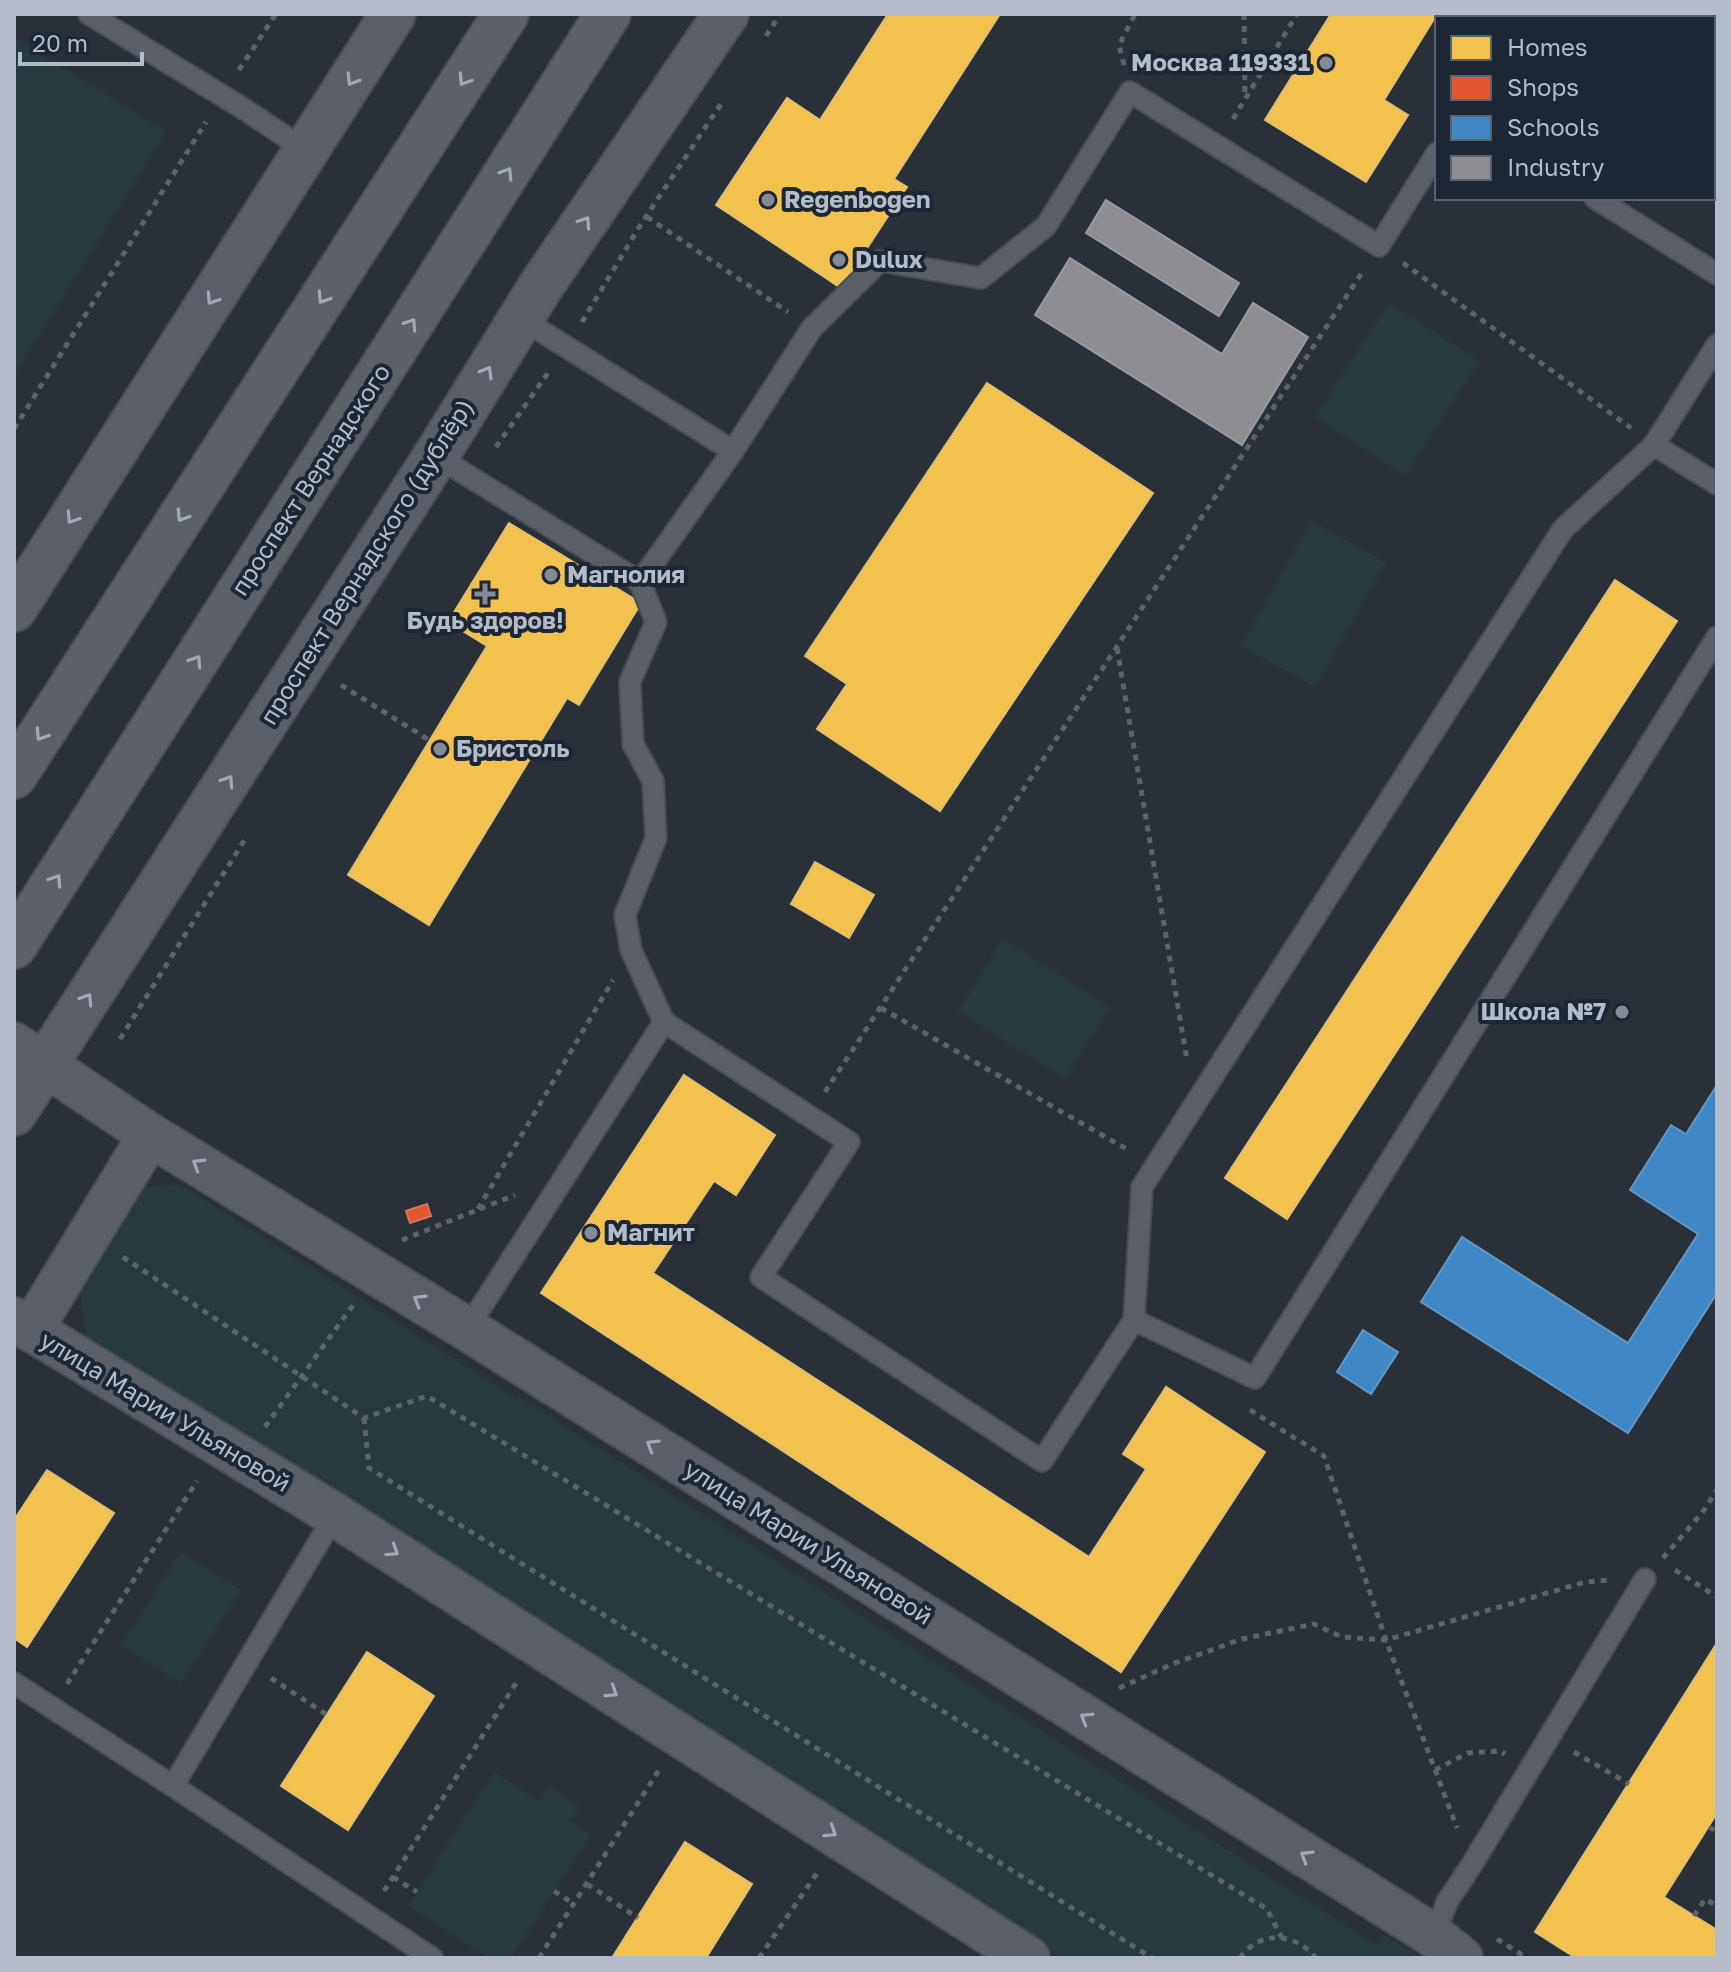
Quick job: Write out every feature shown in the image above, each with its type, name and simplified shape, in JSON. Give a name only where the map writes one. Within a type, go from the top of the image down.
[{"type":"main road","points":[[14,776],[506,14]]},
{"type":"main road","name":"проспект Вернадского","points":[[14,946],[608,14]]},
{"type":"street","points":[[14,609],[393,14]]},
{"type":"street","name":"проспект Вернадского (дублёр)","points":[[14,1113],[30,1055],[436,456],[520,318],[726,14]]},
{"type":"street","name":"улица Марии Ульяновой","points":[[30,1055],[150,1135],[467,1329],[1447,1947]]},
{"type":"street","name":"улица Марии Ульяновой","points":[[150,1135],[89,1234],[22,1324],[335,1515],[1028,1958]]},
{"type":"lane","points":[[89,14],[307,151]]},
{"type":"lane","points":[[640,582],[733,451],[812,328],[880,261],[981,278],[1046,226],[1130,92],[1379,246],[1435,156]]},
{"type":"lane","points":[[1598,200],[1717,274]]},
{"type":"lane","points":[[520,318],[733,451]]},
{"type":"lane","points":[[436,456],[640,582],[656,622],[630,682],[633,744],[653,781],[656,838],[625,915],[631,950],[664,1022],[849,1142],[761,1277],[1042,1461],[1134,1320],[1142,1187],[1563,529],[1654,445],[1717,345]]},
{"type":"lane","points":[[1654,445],[1717,484]]},
{"type":"lane","points":[[1134,1320],[1255,1378],[1717,637]]},
{"type":"lane","points":[[467,1329],[664,1022]]},
{"type":"lane","points":[[173,1786],[335,1515]]},
{"type":"lane","points":[[1447,1947],[1447,1902],[1645,1579]]},
{"type":"lane","points":[[14,1683],[432,1958]]},
{"type":"path","points":[[14,429],[276,14]]},
{"type":"path","points":[[764,39],[780,14]]},
{"type":"path","points":[[1130,92],[1119,45],[1135,14]]},
{"type":"path","points":[[1244,14],[1245,99]]},
{"type":"path","points":[[1217,146],[1297,14]]},
{"type":"path","points":[[474,478],[566,348],[730,90]]},
{"type":"path","points":[[647,217],[812,328]]},
{"type":"path","points":[[810,1117],[1379,246],[1654,445]]},
{"type":"path","points":[[1117,647],[1195,1105]]},
{"type":"path","points":[[341,685],[429,740]]},
{"type":"path","points":[[120,1039],[251,829]]},
{"type":"path","points":[[478,1210],[631,950]]},
{"type":"path","points":[[881,1008],[1156,1166]]},
{"type":"path","points":[[241,1459],[399,1241],[565,1176]]},
{"type":"path","points":[[89,1234],[364,1418]]},
{"type":"path","points":[[1237,1370],[1230,1398],[1324,1456],[1386,1640],[1471,1866]]},
{"type":"path","points":[[364,1418],[427,1396],[1267,1909],[1282,1938]]},
{"type":"path","points":[[364,1418],[369,1468],[1152,1958]]},
{"type":"path","points":[[51,1708],[200,1476]]},
{"type":"path","points":[[1717,1490],[1702,1513],[1661,1561],[1717,1597]]},
{"type":"path","points":[[1118,1689],[1175,1663],[1242,1639],[1314,1624],[1342,1637],[1386,1640],[1585,1582],[1645,1579]]},
{"type":"path","points":[[247,1662],[327,1715]]},
{"type":"path","points":[[368,1916],[519,1679]]},
{"type":"path","points":[[1549,1738],[1629,1784]]},
{"type":"path","points":[[1435,1770],[1468,1753],[1500,1751],[1531,1767]]},
{"type":"path","points":[[539,1958],[660,1769]]},
{"type":"path","points":[[1709,1827],[1717,1832]]},
{"type":"path","points":[[759,1958],[818,1870]]},
{"type":"path","points":[[393,1877],[417,1892]]},
{"type":"path","points":[[587,1884],[638,1918]]},
{"type":"path","points":[[554,1891],[574,1904]]},
{"type":"path","points":[[1694,1916],[1705,1899],[1717,1906]]},
{"type":"path","points":[[1240,1958],[1254,1944],[1282,1938],[1309,1948],[1316,1958]]},
{"type":"green space","points":[[14,37],[166,132],[14,375]]},
{"type":"green space","points":[[1389,303],[1479,361],[1405,476],[1315,417]]},
{"type":"green space","points":[[1311,521],[1386,562],[1315,687],[1241,646]]},
{"type":"green space","points":[[1003,939],[1110,1007],[1065,1079],[958,1011]]},
{"type":"green space","points":[[180,1184],[516,1398],[518,1396],[1376,1945],[1383,1934],[1422,1958],[1059,1958],[298,1473],[90,1345],[92,1342],[86,1338],[80,1286],[145,1188]]},
{"type":"green space","points":[[181,1552],[241,1590],[181,1683],[121,1645]]},
{"type":"green space","points":[[494,1772],[539,1801],[549,1786],[580,1806],[570,1822],[591,1835],[511,1958],[489,1958],[408,1906]]},
{"type":"building: Homes","points":[[888,14],[1000,14],[894,179],[907,187],[841,288],[716,205],[787,98],[820,120]]},
{"type":"building: Homes","points":[[1331,14],[1437,14],[1384,100],[1408,115],[1366,182],[1265,120]]},
{"type":"building: Homes","points":[[1445,14],[1597,16],[1448,16]]},
{"type":"building: Homes","points":[[1715,89],[1717,90],[1717,183],[1715,182]]},
{"type":"building: Homes","points":[[987,383],[1153,493],[940,811],[817,729],[847,684],[805,656]]},
{"type":"building: Homes","points":[[509,523],[641,603],[579,705],[567,698],[429,925],[348,875],[487,646],[448,622]]},
{"type":"building: Homes","points":[[1615,580],[1677,621],[1287,1219],[1225,1178]]},
{"type":"building: Homes","points":[[815,862],[874,895],[849,938],[791,904]]},
{"type":"building: Homes","points":[[684,1075],[775,1135],[736,1195],[714,1181],[653,1273],[1089,1557],[1146,1469],[1123,1454],[1166,1387],[1265,1452],[1121,1672],[541,1293]]},
{"type":"building: Homes","points":[[47,1470],[114,1513],[27,1647],[14,1638],[14,1520]]},
{"type":"building: Homes","points":[[1717,1643],[1717,1813],[1664,1897],[1717,1930],[1717,1958],[1576,1958],[1535,1932]]},
{"type":"building: Homes","points":[[367,1652],[434,1696],[348,1830],[281,1786]]},
{"type":"building: Homes","points":[[685,1842],[752,1884],[706,1958],[612,1958]]},
{"type":"building: Shops","points":[[427,1204],[431,1216],[410,1223],[406,1211]]},
{"type":"building: Schools","points":[[1717,1085],[1717,1293],[1628,1433],[1421,1302],[1462,1237],[1628,1343],[1698,1234],[1630,1190],[1671,1125],[1686,1134]]},
{"type":"building: Schools","points":[[1363,1330],[1398,1352],[1371,1394],[1337,1372]]},
{"type":"building: Industry","points":[[1106,200],[1239,283],[1219,316],[1086,233]]},
{"type":"building: Industry","points":[[1070,258],[1222,354],[1253,303],[1308,337],[1242,445],[1035,315]]},
{"type":"place","name":"Москва 119331","points":[[1326,63]]},
{"type":"place","name":"Regenbogen","points":[[768,200]]},
{"type":"place","name":"Dulux","points":[[839,260]]},
{"type":"place","name":"Магнолия","points":[[551,575]]},
{"type":"place","name":"Будь здоров!","points":[[485,594]]},
{"type":"place","name":"Бристоль","points":[[440,749]]},
{"type":"place","name":"Школа №7","points":[[1622,1012]]},
{"type":"place","name":"Магнит","points":[[591,1233]]}]
